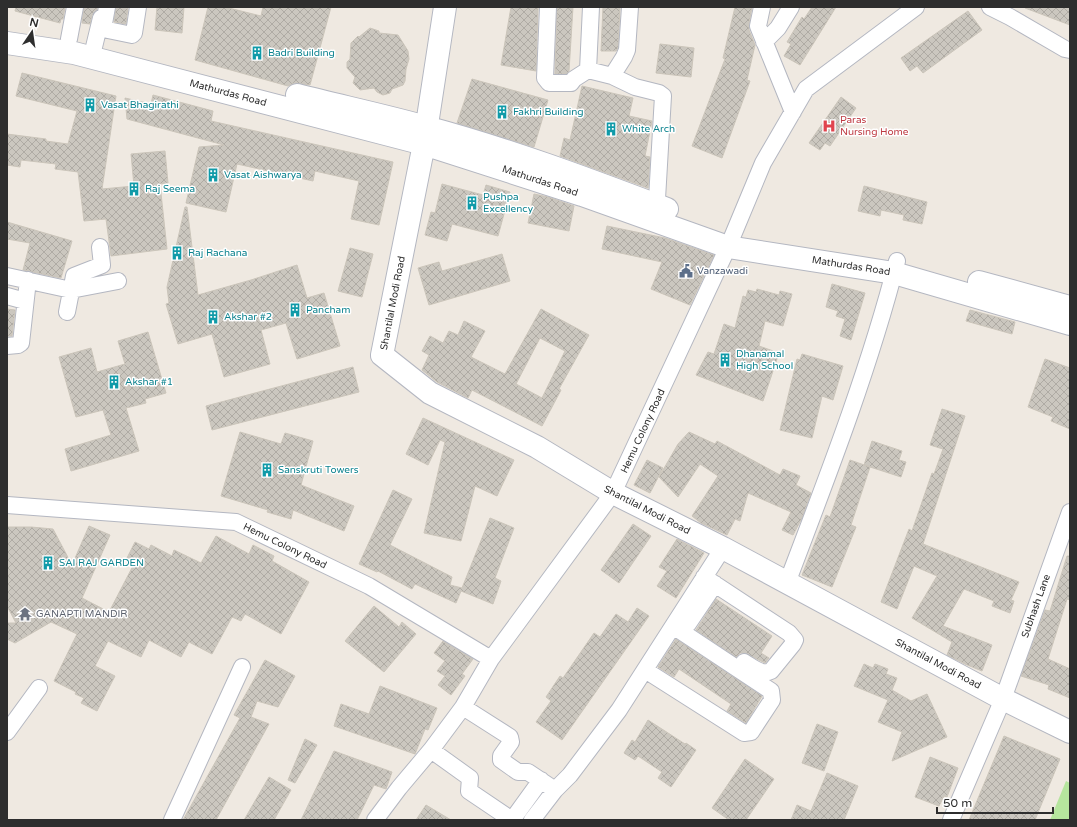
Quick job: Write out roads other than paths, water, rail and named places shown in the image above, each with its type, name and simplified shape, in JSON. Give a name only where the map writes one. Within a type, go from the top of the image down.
[{"type":"street","points":[[65,39],[69,7]]},
{"type":"street","points":[[65,39],[75,7]]},
{"type":"street","points":[[99,41],[103,7]]},
{"type":"street","points":[[99,41],[107,7]]},
{"type":"street","points":[[99,41],[132,35],[134,33],[138,7]]},
{"type":"street","name":"Shantilal Modi Road","points":[[445,7],[425,135],[382,355],[430,392],[537,447],[613,494],[723,548],[787,584],[1003,699],[1070,732]]},
{"type":"street","points":[[548,7],[545,78],[549,83],[571,84],[574,79],[588,70],[612,76],[635,87],[659,93],[663,96],[657,212]]},
{"type":"street","points":[[588,70],[591,7]]},
{"type":"street","points":[[612,76],[627,50],[630,7]]},
{"type":"street","points":[[762,7],[758,26],[793,112]]},
{"type":"street","points":[[764,42],[778,28],[790,7]]},
{"type":"street","name":"Hemu Colony Road","points":[[375,820],[463,707],[492,659],[613,494],[730,240],[763,163],[806,89],[916,7]]},
{"type":"street","points":[[990,7],[1070,50]]},
{"type":"street","points":[[7,30],[65,39],[99,41],[425,135]]},
{"type":"street","name":"Mathurdas Road","points":[[7,43],[74,53],[425,135],[499,149],[730,240],[895,267],[1070,324]]},
{"type":"street","points":[[67,312],[74,276],[102,264],[100,247]]},
{"type":"street","points":[[787,584],[840,443],[878,326],[895,267],[1070,307]]},
{"type":"street","points":[[7,276],[71,290],[118,281]]},
{"type":"street","points":[[7,346],[18,345],[21,343],[28,280]]},
{"type":"street","points":[[7,296],[26,300]]},
{"type":"street","name":"Hemu Colony Road","points":[[7,505],[236,522],[369,586],[492,659]]},
{"type":"street","name":"Subhash Lane","points":[[951,820],[1003,699],[1070,512]]},
{"type":"street","points":[[532,820],[555,790],[570,775],[648,672],[710,580],[723,548]]},
{"type":"street","points":[[680,625],[759,672],[768,673],[771,671],[793,644],[795,640],[789,633],[710,580]]},
{"type":"street","points":[[648,672],[744,733],[751,732],[772,700],[771,691],[680,625]]},
{"type":"street","points":[[172,820],[242,667]]},
{"type":"street","points":[[7,732],[39,688]]},
{"type":"street","points":[[463,707],[510,737],[511,742],[501,756],[501,760],[518,772],[528,772],[555,790]]},
{"type":"street","points":[[431,750],[470,778],[469,790],[512,820],[541,780]]},
{"type":"place","name":"Badri Building","points":[[257,53]]},
{"type":"place","name":"Vasat Bhagirathi","points":[[90,105]]},
{"type":"place","name":"Fakhri Building","points":[[502,112]]},
{"type":"place","name":"Paras Nursing Home","points":[[829,126]]},
{"type":"place","name":"White Arch","points":[[611,129]]},
{"type":"place","name":"Vasat Aishwarya","points":[[213,175]]},
{"type":"place","name":"Raj Seema","points":[[134,189]]},
{"type":"place","name":"Pushpa Excellency","points":[[472,203]]},
{"type":"place","name":"Raj Rachana","points":[[177,253]]},
{"type":"place","name":"Vanzawadi","points":[[686,271]]},
{"type":"place","name":"Pancham","points":[[295,310]]},
{"type":"place","name":"Akshar #2","points":[[213,317]]},
{"type":"place","name":"Dhanamal High School","points":[[725,360]]},
{"type":"place","name":"Akshar #1","points":[[114,382]]},
{"type":"place","name":"Sanskruti Towers","points":[[267,470]]},
{"type":"place","name":"SAI RAJ GARDEN","points":[[48,563]]},
{"type":"place","name":"GANAPTI MANDIR","points":[[25,614]]}]
